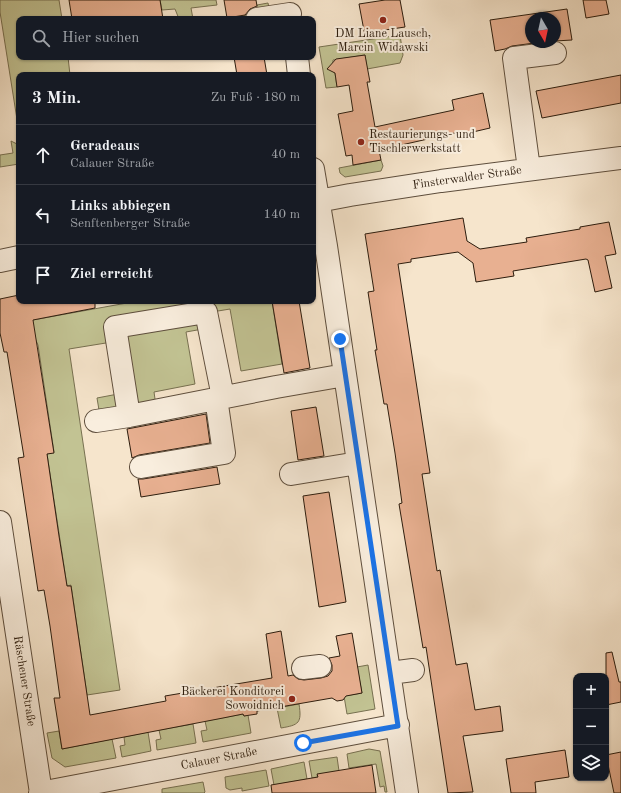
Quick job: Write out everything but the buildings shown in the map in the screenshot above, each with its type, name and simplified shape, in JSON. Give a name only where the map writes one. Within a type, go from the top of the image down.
[{"type":"street","points":[[269,16],[290,11]]},
{"type":"street","points":[[529,169],[514,58],[555,53]]},
{"type":"street","points":[[297,60],[299,72]]},
{"type":"street","name":"Finsterwalder Straße","points":[[316,202],[350,195],[441,181],[621,158]]},
{"type":"street","points":[[316,202],[345,375],[407,793]]},
{"type":"street","points":[[0,261],[16,258]]},
{"type":"street","points":[[129,416],[115,327],[206,312],[220,397],[224,453],[141,467]]},
{"type":"street","points":[[96,421],[345,375]]},
{"type":"street","points":[[291,474],[358,464]]},
{"type":"street","name":"Räschener Straße","points":[[0,522],[41,793]]},
{"type":"street","points":[[389,666],[412,662]]},
{"type":"street","name":"Calauer Straße","points":[[41,793],[398,726]]},
{"type":"green space","points":[[0,0],[59,0],[62,16],[16,16],[16,60],[68,60],[70,72],[16,72],[16,113],[0,12]]},
{"type":"green space","points":[[160,0],[216,0],[217,5],[191,8],[192,16],[178,16],[175,9],[162,10]]},
{"type":"green space","points":[[268,3],[270,13],[268,15],[261,16],[242,16],[258,13],[257,5]]},
{"type":"green space","points":[[400,35],[403,55],[400,63],[367,69],[365,55],[333,60],[331,69],[335,73],[337,87],[326,88],[319,47]]},
{"type":"green space","points":[[11,141],[16,144],[16,164],[0,167],[0,155],[13,153]]},
{"type":"green space","points":[[381,160],[383,166],[381,171],[345,177],[340,173],[339,168]]},
{"type":"green space","points":[[121,304],[272,304],[282,364],[241,371],[230,309],[212,312],[214,327],[186,332],[195,384],[154,392],[156,406],[100,416],[97,398],[118,394],[112,342],[69,349],[120,690],[87,695],[71,585],[67,586],[47,454],[54,452],[38,345],[27,321]]},
{"type":"green space","points":[[368,665],[375,709],[347,714],[344,696],[362,693],[357,667]]},
{"type":"green space","points":[[299,704],[300,715],[298,722],[292,726],[281,728],[277,708]]},
{"type":"green space","points":[[243,714],[244,716],[248,715],[251,733],[203,742],[201,731],[207,730],[205,721]]},
{"type":"green space","points":[[193,724],[196,743],[157,750],[156,740],[161,739],[159,730]]},
{"type":"green space","points":[[59,731],[62,749],[112,739],[116,758],[65,767],[52,758],[47,733]]},
{"type":"green space","points":[[148,732],[151,751],[122,757],[120,746],[125,745],[124,737]]},
{"type":"green space","points":[[369,749],[380,751],[387,792],[385,792],[384,786],[380,787],[376,764],[349,768],[347,754]]},
{"type":"green space","points":[[337,757],[339,771],[317,775],[318,777],[312,778],[309,761]]},
{"type":"green space","points":[[304,762],[307,779],[274,785],[271,769]]},
{"type":"green space","points":[[266,770],[269,786],[242,791],[242,788],[230,790],[226,788],[225,777]]},
{"type":"green space","points":[[203,782],[204,793],[162,793],[162,789]]},
{"type":"place","name":"DM Liane Lausch, Marcin Widawski","points":[[383,20]]},
{"type":"place","name":"Restaurierungs- und Tischlerwerkstatt","points":[[361,142]]},
{"type":"place","name":"Bäckerei Konditorei Sowoidnich","points":[[292,699]]},
{"type":"route","points":[[303,743],[398,726],[340,339]]}]
